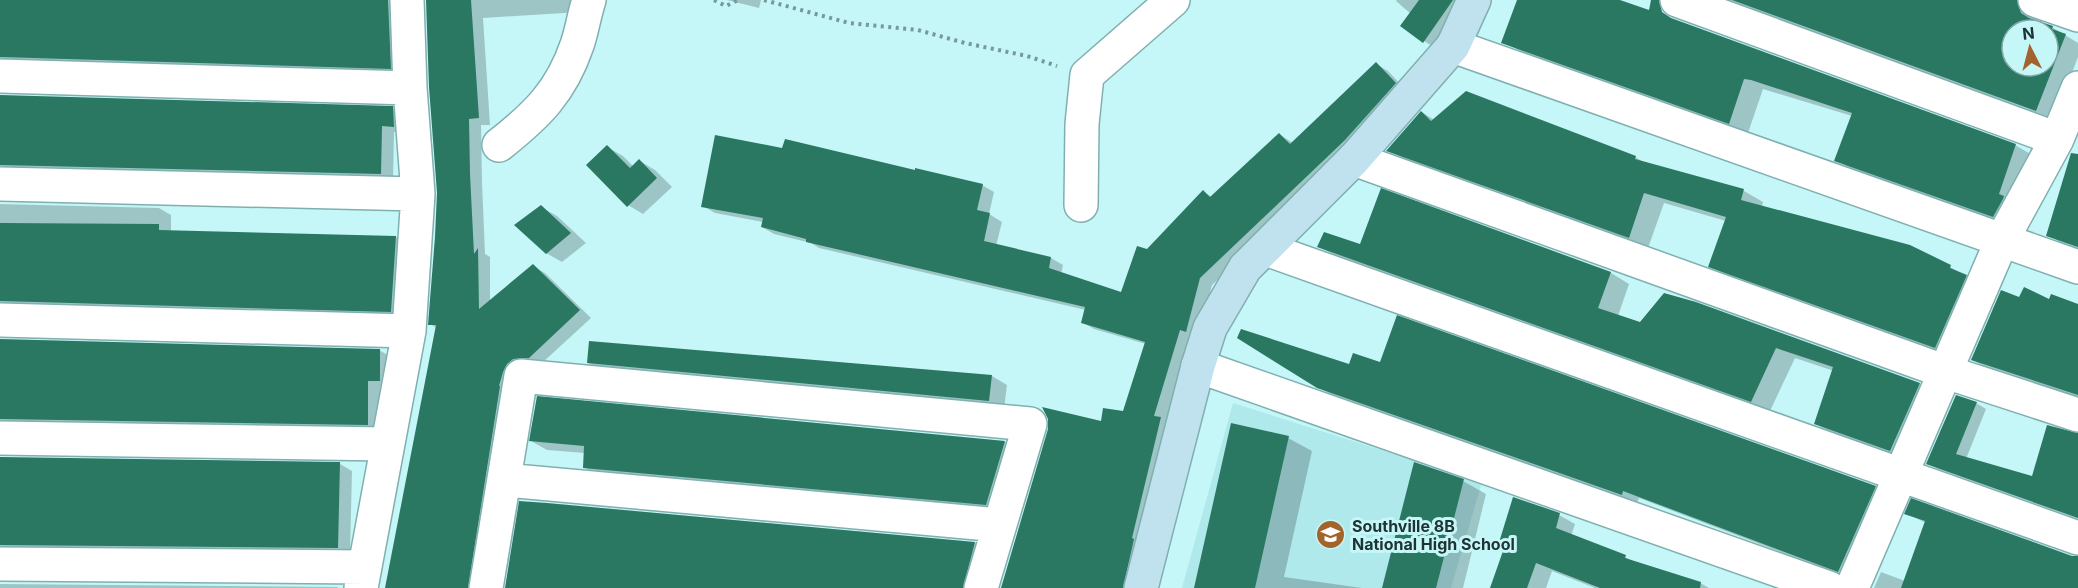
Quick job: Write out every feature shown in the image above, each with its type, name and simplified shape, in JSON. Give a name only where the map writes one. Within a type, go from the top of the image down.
[{"type":"street","points":[[0,564],[363,578],[409,331],[418,194],[410,88],[408,0]]},
{"type":"street","points":[[499,145],[532,119],[557,89],[578,45],[589,0]]},
{"type":"street","points":[[1081,205],[1082,124],[1087,75],[1173,0]]},
{"type":"street","points":[[1141,588],[1198,366],[1210,328],[1245,268],[1354,159],[1453,46],[1474,0]]},
{"type":"street","points":[[1677,0],[2057,139]]},
{"type":"street","points":[[2036,0],[2078,15]]},
{"type":"street","points":[[1453,46],[2078,267]]},
{"type":"street","points":[[0,76],[410,88]]},
{"type":"street","points":[[1852,588],[2002,240],[2057,139],[2078,88]]},
{"type":"street","points":[[1354,159],[1946,372],[2078,415]]},
{"type":"street","points":[[0,184],[418,194]]},
{"type":"street","points":[[1266,249],[2078,538]]},
{"type":"street","points":[[0,320],[409,331]]},
{"type":"street","points":[[1198,366],[1829,588]]},
{"type":"street","points":[[486,588],[521,376],[1030,424],[981,588]]},
{"type":"street","points":[[0,438],[387,444]]},
{"type":"street","points":[[505,480],[999,525]]},
{"type":"path","points":[[714,0],[726,6],[738,0]]},
{"type":"path","points":[[764,0],[849,23],[918,30],[1027,56],[1087,75]]},
{"type":"shaded area","name":"Southville 8B National High School","points":[[1233,403],[1482,482],[1451,588],[1182,588]]},
{"type":"building","points":[[0,0],[388,0],[391,69],[0,57]]},
{"type":"building","points":[[426,0],[471,0],[479,118],[469,119],[470,174],[474,254],[478,248],[479,309],[533,264],[580,310],[529,358],[513,359],[503,372],[468,588],[385,588],[436,325],[428,325],[437,193],[429,87]]},
{"type":"building","points":[[1419,0],[1453,0],[1423,43],[1400,26]]},
{"type":"building","points":[[1517,0],[1620,0],[1649,10],[1651,0],[1659,0],[1662,12],[1671,18],[2016,144],[1999,194],[2004,196],[2003,199],[1993,217],[1834,161],[1852,113],[1751,80],[1744,79],[1729,124],[1501,43]]},
{"type":"building","points":[[1732,0],[2017,0],[2021,13],[2029,18],[2000,18],[2000,78],[2049,78],[2036,111]]},
{"type":"building","points":[[2060,32],[2066,34],[2060,49]]},
{"type":"building","points":[[1376,62],[1396,83],[1345,140],[1200,278],[1186,332],[1180,330],[1154,416],[1161,417],[1132,538],[1134,539],[1123,588],[1001,588],[1048,429],[1048,419],[1042,407],[1101,421],[1103,408],[1123,411],[1145,342],[1081,323],[1085,307],[806,242],[806,239],[761,227],[763,218],[701,207],[715,135],[782,148],[785,139],[983,184],[977,210],[990,213],[984,241],[1051,257],[1049,268],[1121,292],[1137,246],[1147,249],[1203,190],[1210,197],[1279,133],[1290,144]]},
{"type":"building","points":[[1466,91],[1636,156],[1635,159],[1744,189],[1741,200],[1910,245],[1951,265],[1950,268],[1967,275],[1935,348],[1708,267],[1726,217],[1644,193],[1629,238],[1386,151],[1421,111],[1431,121]]},
{"type":"building","points":[[0,95],[393,106],[394,127],[382,126],[381,174],[0,165]]},
{"type":"building","points":[[607,145],[630,168],[639,159],[657,178],[627,207],[586,165]]},
{"type":"building","points":[[2071,153],[2078,154],[2078,247],[2046,236]]},
{"type":"building","points":[[1381,188],[1611,272],[1598,308],[1640,322],[1664,293],[1696,302],[1920,383],[1890,451],[1814,424],[1833,367],[1776,348],[1751,402],[1317,247],[1324,232],[1360,244]]},
{"type":"building","points":[[541,205],[571,233],[546,254],[514,225]]},
{"type":"building","points":[[0,223],[159,224],[159,230],[396,236],[391,312],[0,301]]},
{"type":"building","points":[[2024,287],[2049,299],[2051,294],[2078,304],[2078,395],[1971,360],[2001,290],[2019,297]]},
{"type":"building","points":[[1397,315],[1876,486],[1838,572],[1623,491],[1622,495],[1317,388],[1237,338],[1241,329],[1349,364],[1353,353],[1380,362]]},
{"type":"building","points":[[0,339],[380,349],[380,381],[368,381],[368,425],[0,419]]},
{"type":"building","points":[[589,341],[992,375],[989,401],[587,363]]},
{"type":"building","points":[[1956,395],[1977,402],[1956,454],[2032,476],[2047,425],[2078,433],[2078,518],[1926,464]]},
{"type":"building","points":[[537,396],[1005,441],[986,505],[583,468],[584,446],[529,441]]},
{"type":"building","points":[[1231,423],[1289,436],[1255,588],[1194,588]]},
{"type":"building","points":[[0,457],[340,462],[338,548],[0,545]]},
{"type":"building","points":[[1414,462],[1464,479],[1436,588],[1382,588]]},
{"type":"building","points":[[1513,497],[1560,513],[1556,528],[1626,555],[1625,558],[1701,582],[1700,588],[1600,588],[1536,563],[1527,588],[1490,588],[1503,551],[1497,549]]},
{"type":"building","points":[[1911,498],[2072,556],[2078,556],[2078,588],[1901,588],[1925,521],[1904,514]]},
{"type":"building","points":[[519,501],[975,542],[963,588],[505,588]]},
{"type":"place","name":"Southville 8B National High School","points":[[1331,535]]}]
